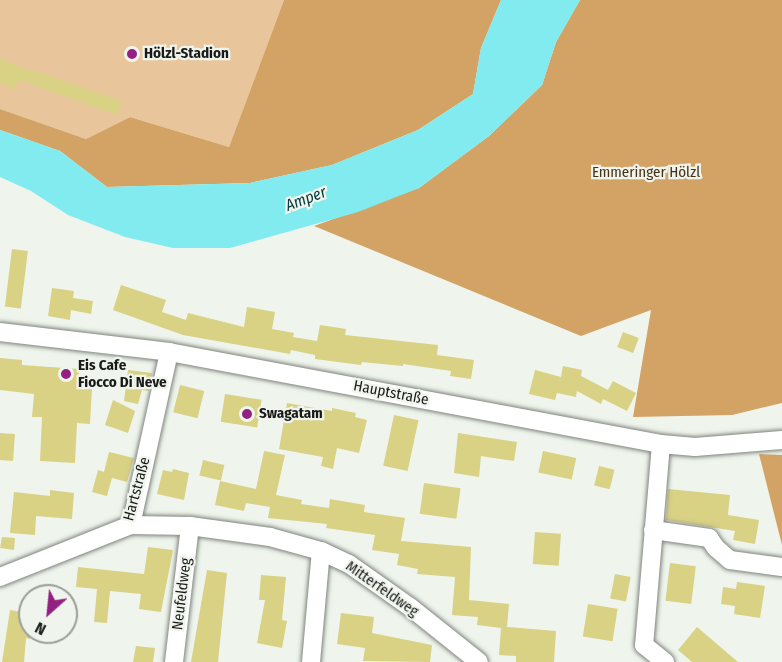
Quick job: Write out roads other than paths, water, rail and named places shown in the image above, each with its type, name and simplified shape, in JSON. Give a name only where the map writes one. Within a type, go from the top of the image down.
[{"type":"street","name":"Hauptstraße","points":[[0,332],[170,352],[661,444],[695,447],[782,440]]},
{"type":"street","name":"Hartstraße","points":[[0,577],[131,525],[170,352]]},
{"type":"street","points":[[661,444],[644,645],[665,662]]},
{"type":"street","name":"Mitterfeldweg","points":[[131,525],[190,526],[270,537],[321,551],[349,564],[384,588],[470,659]]},
{"type":"street","name":"Neufeldweg","points":[[174,662],[190,526]]},
{"type":"street","points":[[652,530],[709,538],[716,548],[730,560],[782,567]]},
{"type":"street","points":[[311,662],[321,551]]},
{"type":"water","name":"Amper","points":[[501,0],[580,0],[556,42],[542,85],[489,136],[419,188],[358,212],[230,248],[173,248],[125,237],[68,215],[31,191],[0,177],[0,130],[60,151],[107,187],[250,183],[332,165],[418,130],[473,94],[481,48]]},
{"type":"place","name":"Hölzl-Stadion","points":[[132,54]]},
{"type":"place","name":"Eis Cafe Fiocco Di Neve","points":[[66,374]]},
{"type":"place","name":"Swagatam","points":[[247,414]]},
{"type":"park label","name":"Emmeringer Hölzl","points":[[646,173]]}]
